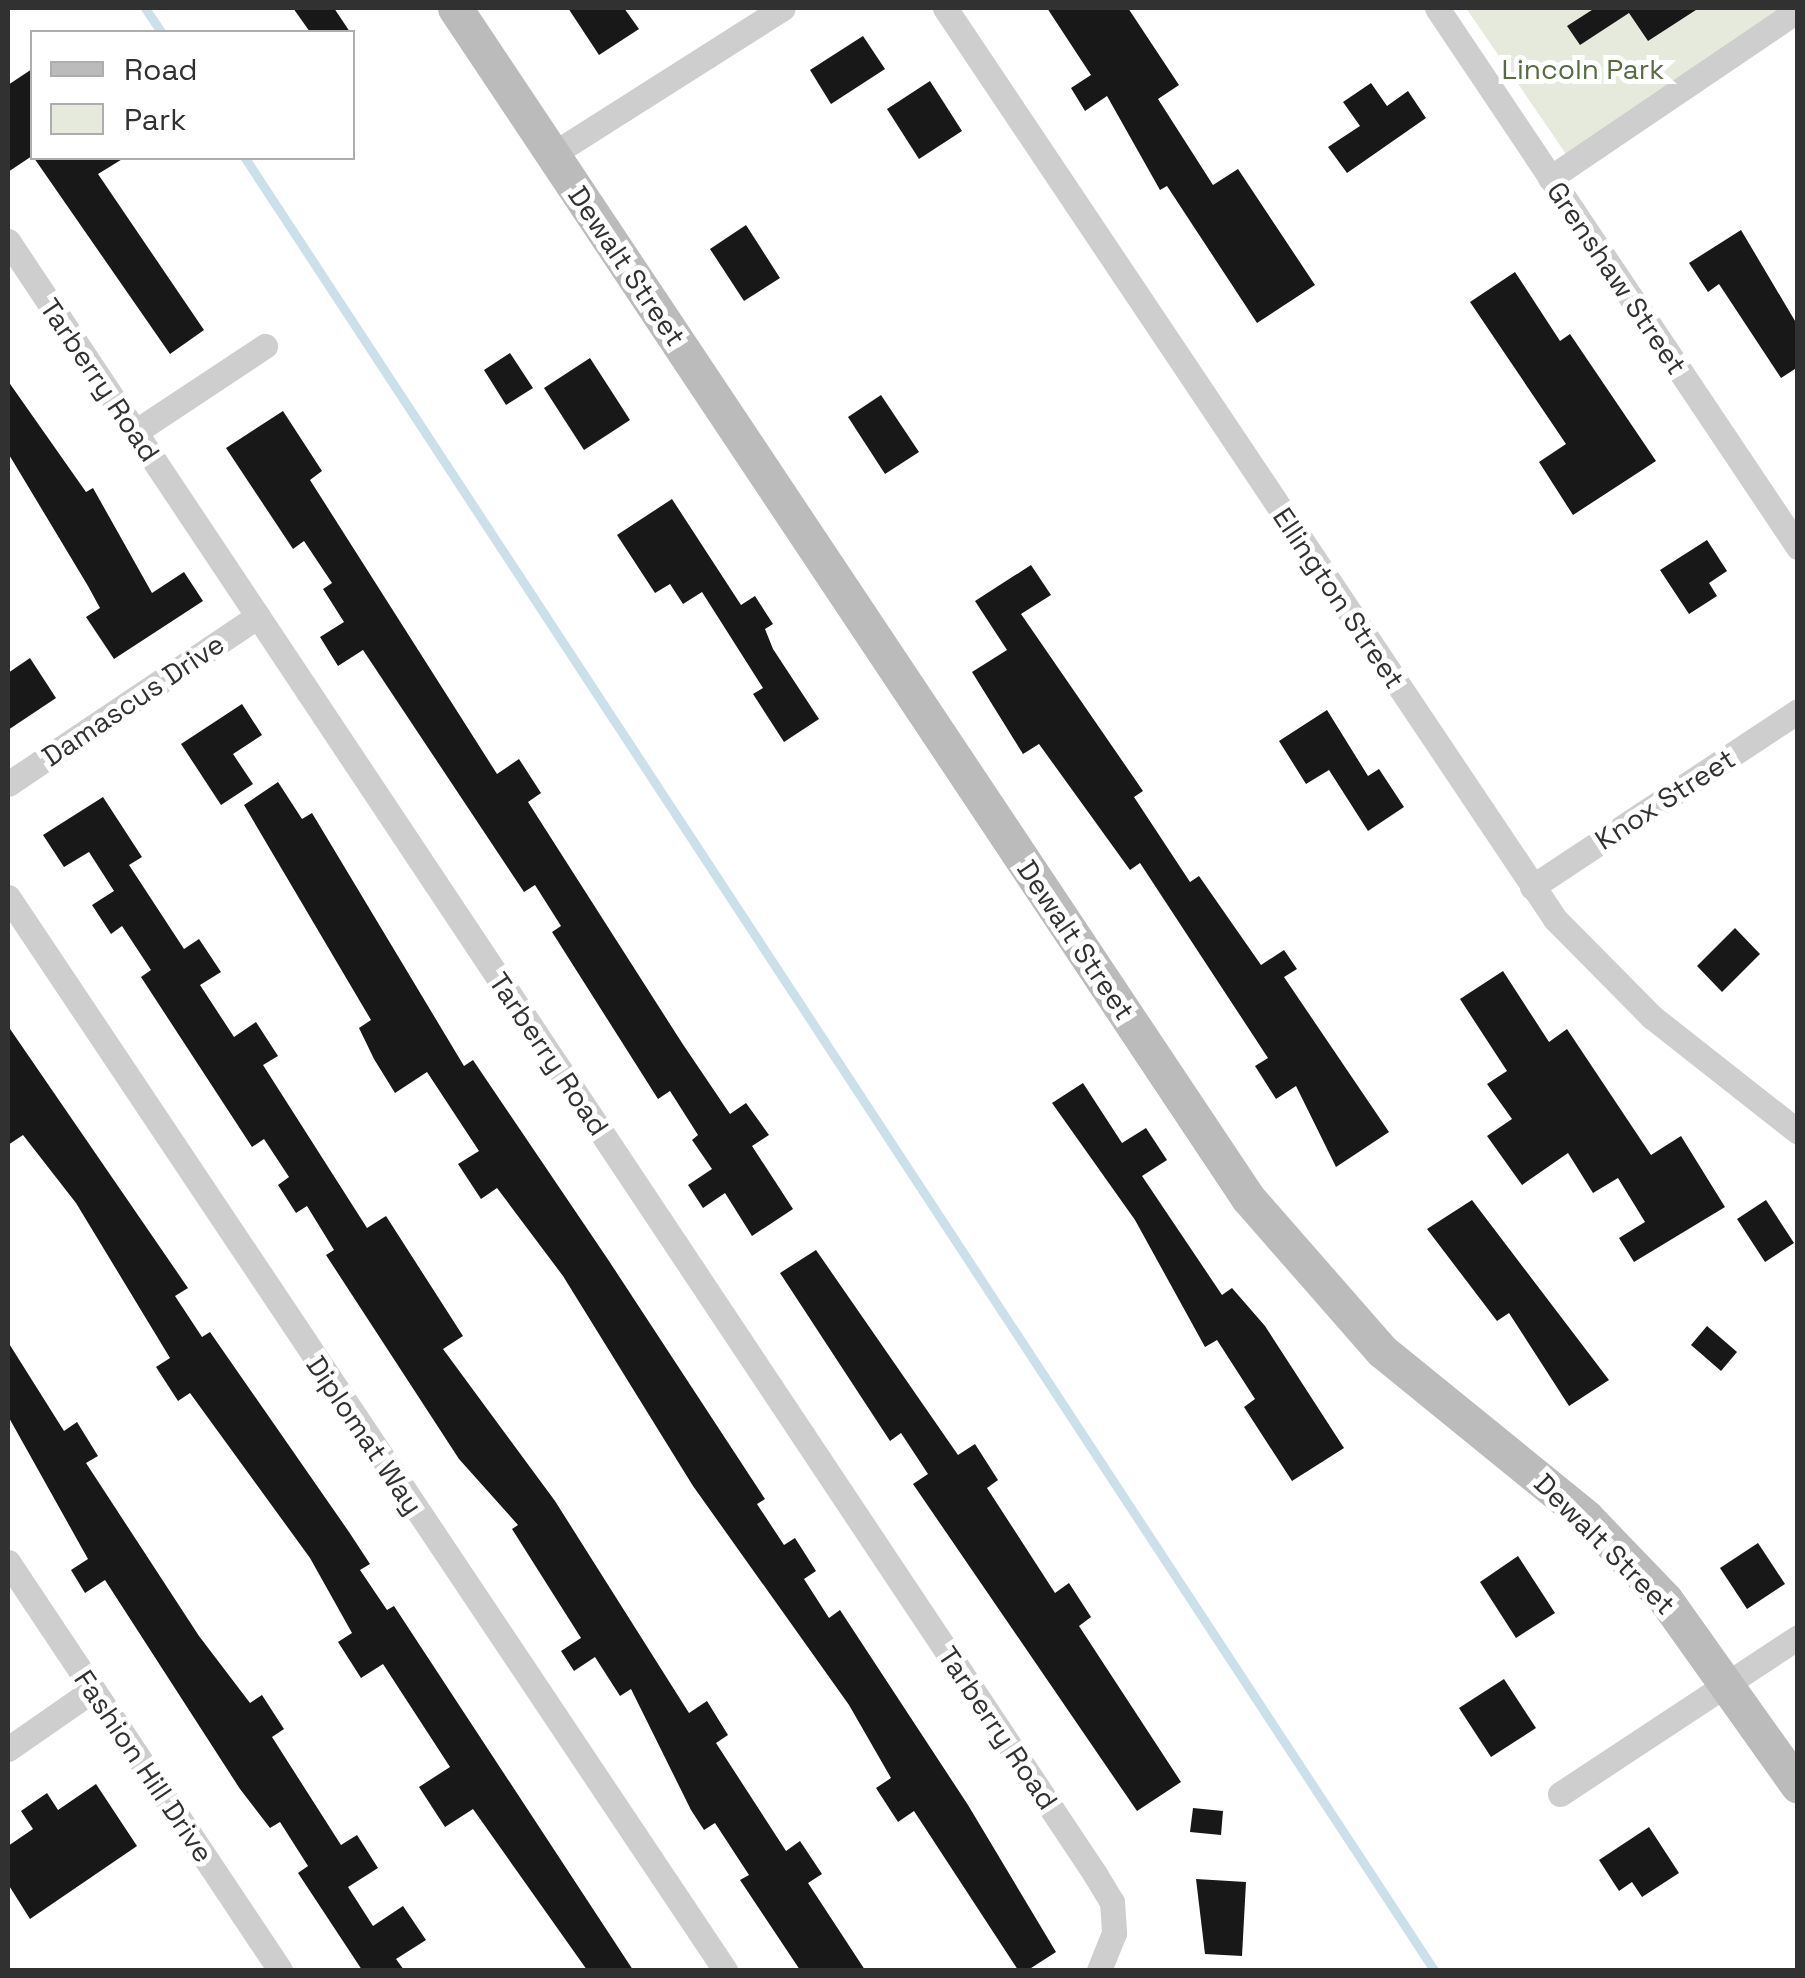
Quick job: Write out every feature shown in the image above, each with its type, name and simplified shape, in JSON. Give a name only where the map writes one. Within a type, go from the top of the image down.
[{"type":"street","name":"Dewalt Street","points":[[456,8],[1248,1198],[1382,1352],[1586,1516],[1665,1599],[1798,1786]]},
{"type":"street","points":[[553,154],[783,8]]},
{"type":"street","name":"Ellington Street","points":[[945,8],[1532,887],[1652,1018],[1798,1132]]},
{"type":"street","name":"Grenshaw Street","points":[[1437,8],[1798,547]]},
{"type":"street","points":[[1550,178],[1798,10]]},
{"type":"street","name":"Tarberry Road","points":[[8,241],[1090,1867],[1112,1902],[1114,1933],[1099,1970]]},
{"type":"street","points":[[135,432],[266,346]]},
{"type":"street","name":"Damascus Drive","points":[[8,784],[258,616]]},
{"type":"street","name":"Knox Street","points":[[1532,887],[1798,711]]},
{"type":"street","name":"Diplomat Way","points":[[8,898],[724,1970]]},
{"type":"street","name":"Fashion Hill Drive","points":[[8,1562],[280,1970]]},
{"type":"street","points":[[1560,1794],[1798,1637]]},
{"type":"street","points":[[8,1749],[93,1690]]},
{"type":"green space","name":"Lincoln Park","points":[[1466,8],[1788,8],[1566,154]]},
{"type":"building","points":[[293,8],[334,8],[349,30],[309,30]]},
{"type":"building","points":[[568,8],[624,8],[639,29],[599,55]]},
{"type":"building","points":[[1047,8],[1128,8],[1179,85],[1158,99],[1213,185],[1238,169],[1315,285],[1257,323],[1167,186],[1160,190],[1107,96],[1085,111],[1071,88],[1091,75]]},
{"type":"building","points":[[1595,8],[1699,8],[1648,41],[1629,13],[1580,45],[1567,26]]},
{"type":"building","points":[[863,36],[885,69],[831,104],[810,70]]},
{"type":"building","points":[[30,70],[30,157],[8,172],[8,85]]},
{"type":"building","points":[[930,81],[962,131],[919,159],[887,109]]},
{"type":"building","points":[[1371,83],[1387,106],[1408,91],[1426,118],[1347,173],[1328,147],[1360,126],[1343,102]]},
{"type":"building","points":[[35,160],[121,160],[98,174],[204,330],[170,354]]},
{"type":"building","points":[[746,225],[780,278],[744,301],[710,249]]},
{"type":"building","points":[[1741,230],[1798,326],[1798,367],[1781,378],[1719,284],[1708,292],[1689,263]]},
{"type":"building","points":[[1515,272],[1560,341],[1570,334],[1656,461],[1573,515],[1539,462],[1566,444],[1470,302]]},
{"type":"building","points":[[510,353],[533,388],[506,405],[484,370]]},
{"type":"building","points":[[590,358],[630,420],[584,450],[544,388]]},
{"type":"building","points":[[8,381],[86,492],[93,488],[152,593],[184,572],[203,601],[114,659],[86,617],[100,608],[8,453]]},
{"type":"building","points":[[881,395],[919,452],[885,474],[848,417]]},
{"type":"building","points":[[283,411],[322,471],[310,480],[497,774],[519,759],[541,793],[528,802],[682,1043],[730,1114],[746,1103],[769,1135],[752,1146],[793,1209],[752,1236],[725,1193],[703,1208],[688,1185],[712,1169],[692,1140],[698,1135],[670,1091],[658,1099],[552,932],[561,926],[535,885],[524,892],[363,650],[338,666],[320,637],[344,622],[323,589],[332,583],[304,541],[293,549],[226,448]]},
{"type":"building","points":[[672,499],[741,605],[755,596],[773,624],[765,629],[773,649],[819,719],[784,742],[753,694],[763,688],[702,592],[683,604],[670,584],[655,593],[617,535]]},
{"type":"building","points":[[1707,540],[1727,571],[1709,583],[1717,596],[1689,614],[1660,570]]},
{"type":"building","points":[[1031,565],[1051,595],[1021,614],[1143,791],[1134,797],[1190,882],[1199,876],[1261,965],[1284,950],[1297,969],[1284,977],[1389,1132],[1336,1167],[1296,1086],[1276,1099],[1255,1066],[1268,1058],[1140,863],[1130,870],[1039,744],[1023,754],[972,672],[1007,650],[975,601]]},
{"type":"building","points":[[30,658],[56,698],[8,730],[8,673]]},
{"type":"building","points":[[242,704],[262,735],[233,754],[253,784],[221,805],[181,744]]},
{"type":"building","points":[[1327,710],[1368,776],[1379,769],[1404,807],[1368,831],[1329,770],[1306,784],[1279,741]]},
{"type":"building","points":[[278,782],[302,819],[312,813],[464,1066],[473,1060],[609,1261],[765,1499],[757,1504],[784,1545],[795,1538],[816,1571],[804,1579],[829,1618],[840,1610],[968,1805],[1056,1952],[1028,1970],[1018,1970],[914,1811],[898,1822],[876,1788],[891,1778],[849,1705],[693,1486],[563,1276],[497,1188],[481,1199],[458,1164],[479,1151],[427,1072],[395,1093],[359,1028],[371,1020],[244,805]]},
{"type":"building","points":[[103,797],[142,857],[129,865],[184,949],[199,939],[221,972],[200,985],[234,1037],[256,1022],[278,1056],[263,1065],[367,1228],[386,1216],[463,1336],[443,1349],[555,1501],[689,1713],[707,1701],[728,1735],[716,1743],[786,1851],[800,1841],[822,1874],[808,1883],[865,1970],[800,1970],[740,1880],[749,1875],[715,1823],[704,1830],[691,1810],[631,1689],[620,1696],[595,1657],[574,1671],[561,1651],[581,1638],[512,1529],[518,1525],[459,1459],[326,1255],[334,1250],[307,1206],[296,1213],[278,1185],[289,1177],[264,1139],[252,1147],[141,977],[151,970],[122,926],[111,934],[92,905],[114,891],[89,852],[64,867],[43,835]]},
{"type":"building","points":[[1735,928],[1760,954],[1722,992],[1697,966]]},
{"type":"building","points":[[1503,971],[1549,1042],[1567,1029],[1651,1155],[1681,1136],[1725,1207],[1634,1262],[1619,1238],[1645,1222],[1618,1178],[1593,1193],[1568,1153],[1522,1185],[1487,1136],[1512,1119],[1487,1084],[1507,1071],[1460,999]]},
{"type":"building","points":[[8,1026],[188,1288],[175,1296],[202,1337],[210,1332],[349,1532],[370,1564],[360,1570],[387,1610],[394,1606],[633,1970],[587,1970],[473,1809],[445,1827],[419,1787],[450,1767],[383,1664],[361,1678],[338,1642],[352,1633],[310,1558],[190,1393],[178,1401],[156,1367],[170,1358],[76,1203],[23,1135],[8,1145]]},
{"type":"building","points":[[1083,1083],[1122,1143],[1146,1128],[1167,1160],[1142,1176],[1222,1295],[1232,1288],[1265,1326],[1344,1448],[1292,1481],[1244,1407],[1255,1399],[1217,1340],[1205,1347],[1135,1220],[1052,1103]]},
{"type":"building","points":[[1472,1200],[1609,1380],[1569,1406],[1509,1313],[1497,1321],[1427,1229]]},
{"type":"building","points":[[1766,1200],[1794,1243],[1765,1262],[1737,1219]]},
{"type":"building","points":[[816,1250],[958,1455],[975,1444],[998,1480],[987,1488],[1055,1593],[1069,1583],[1091,1617],[1079,1626],[1181,1782],[1137,1811],[913,1484],[928,1474],[901,1433],[890,1441],[780,1273]]},
{"type":"building","points":[[1707,1326],[1737,1352],[1721,1371],[1691,1345]]},
{"type":"building","points":[[8,1342],[64,1431],[77,1422],[98,1456],[86,1463],[199,1636],[250,1703],[262,1695],[284,1729],[272,1737],[341,1845],[357,1835],[378,1868],[348,1887],[373,1926],[403,1906],[426,1940],[396,1959],[404,1970],[362,1970],[298,1873],[308,1866],[280,1822],[270,1828],[240,1789],[105,1580],[85,1593],[71,1570],[88,1559],[8,1416]]},
{"type":"building","points":[[1758,1543],[1785,1584],[1747,1609],[1720,1568]]},
{"type":"building","points":[[1518,1556],[1555,1613],[1516,1638],[1480,1582]]},
{"type":"building","points":[[1504,1679],[1536,1728],[1491,1757],[1459,1708]]},
{"type":"building","points":[[96,1784],[137,1846],[30,1919],[8,1884],[8,1846],[33,1829],[21,1811],[47,1793],[58,1810]]},
{"type":"building","points":[[1193,1808],[1223,1811],[1221,1835],[1190,1832]]},
{"type":"building","points":[[1649,1827],[1679,1873],[1642,1897],[1632,1882],[1619,1891],[1599,1860]]},
{"type":"building","points":[[1196,1879],[1246,1882],[1242,1956],[1205,1954]]},
{"type":"waterway","points":[[145,8],[160,30]]},
{"type":"waterway","points":[[246,160],[1434,1970]]}]
